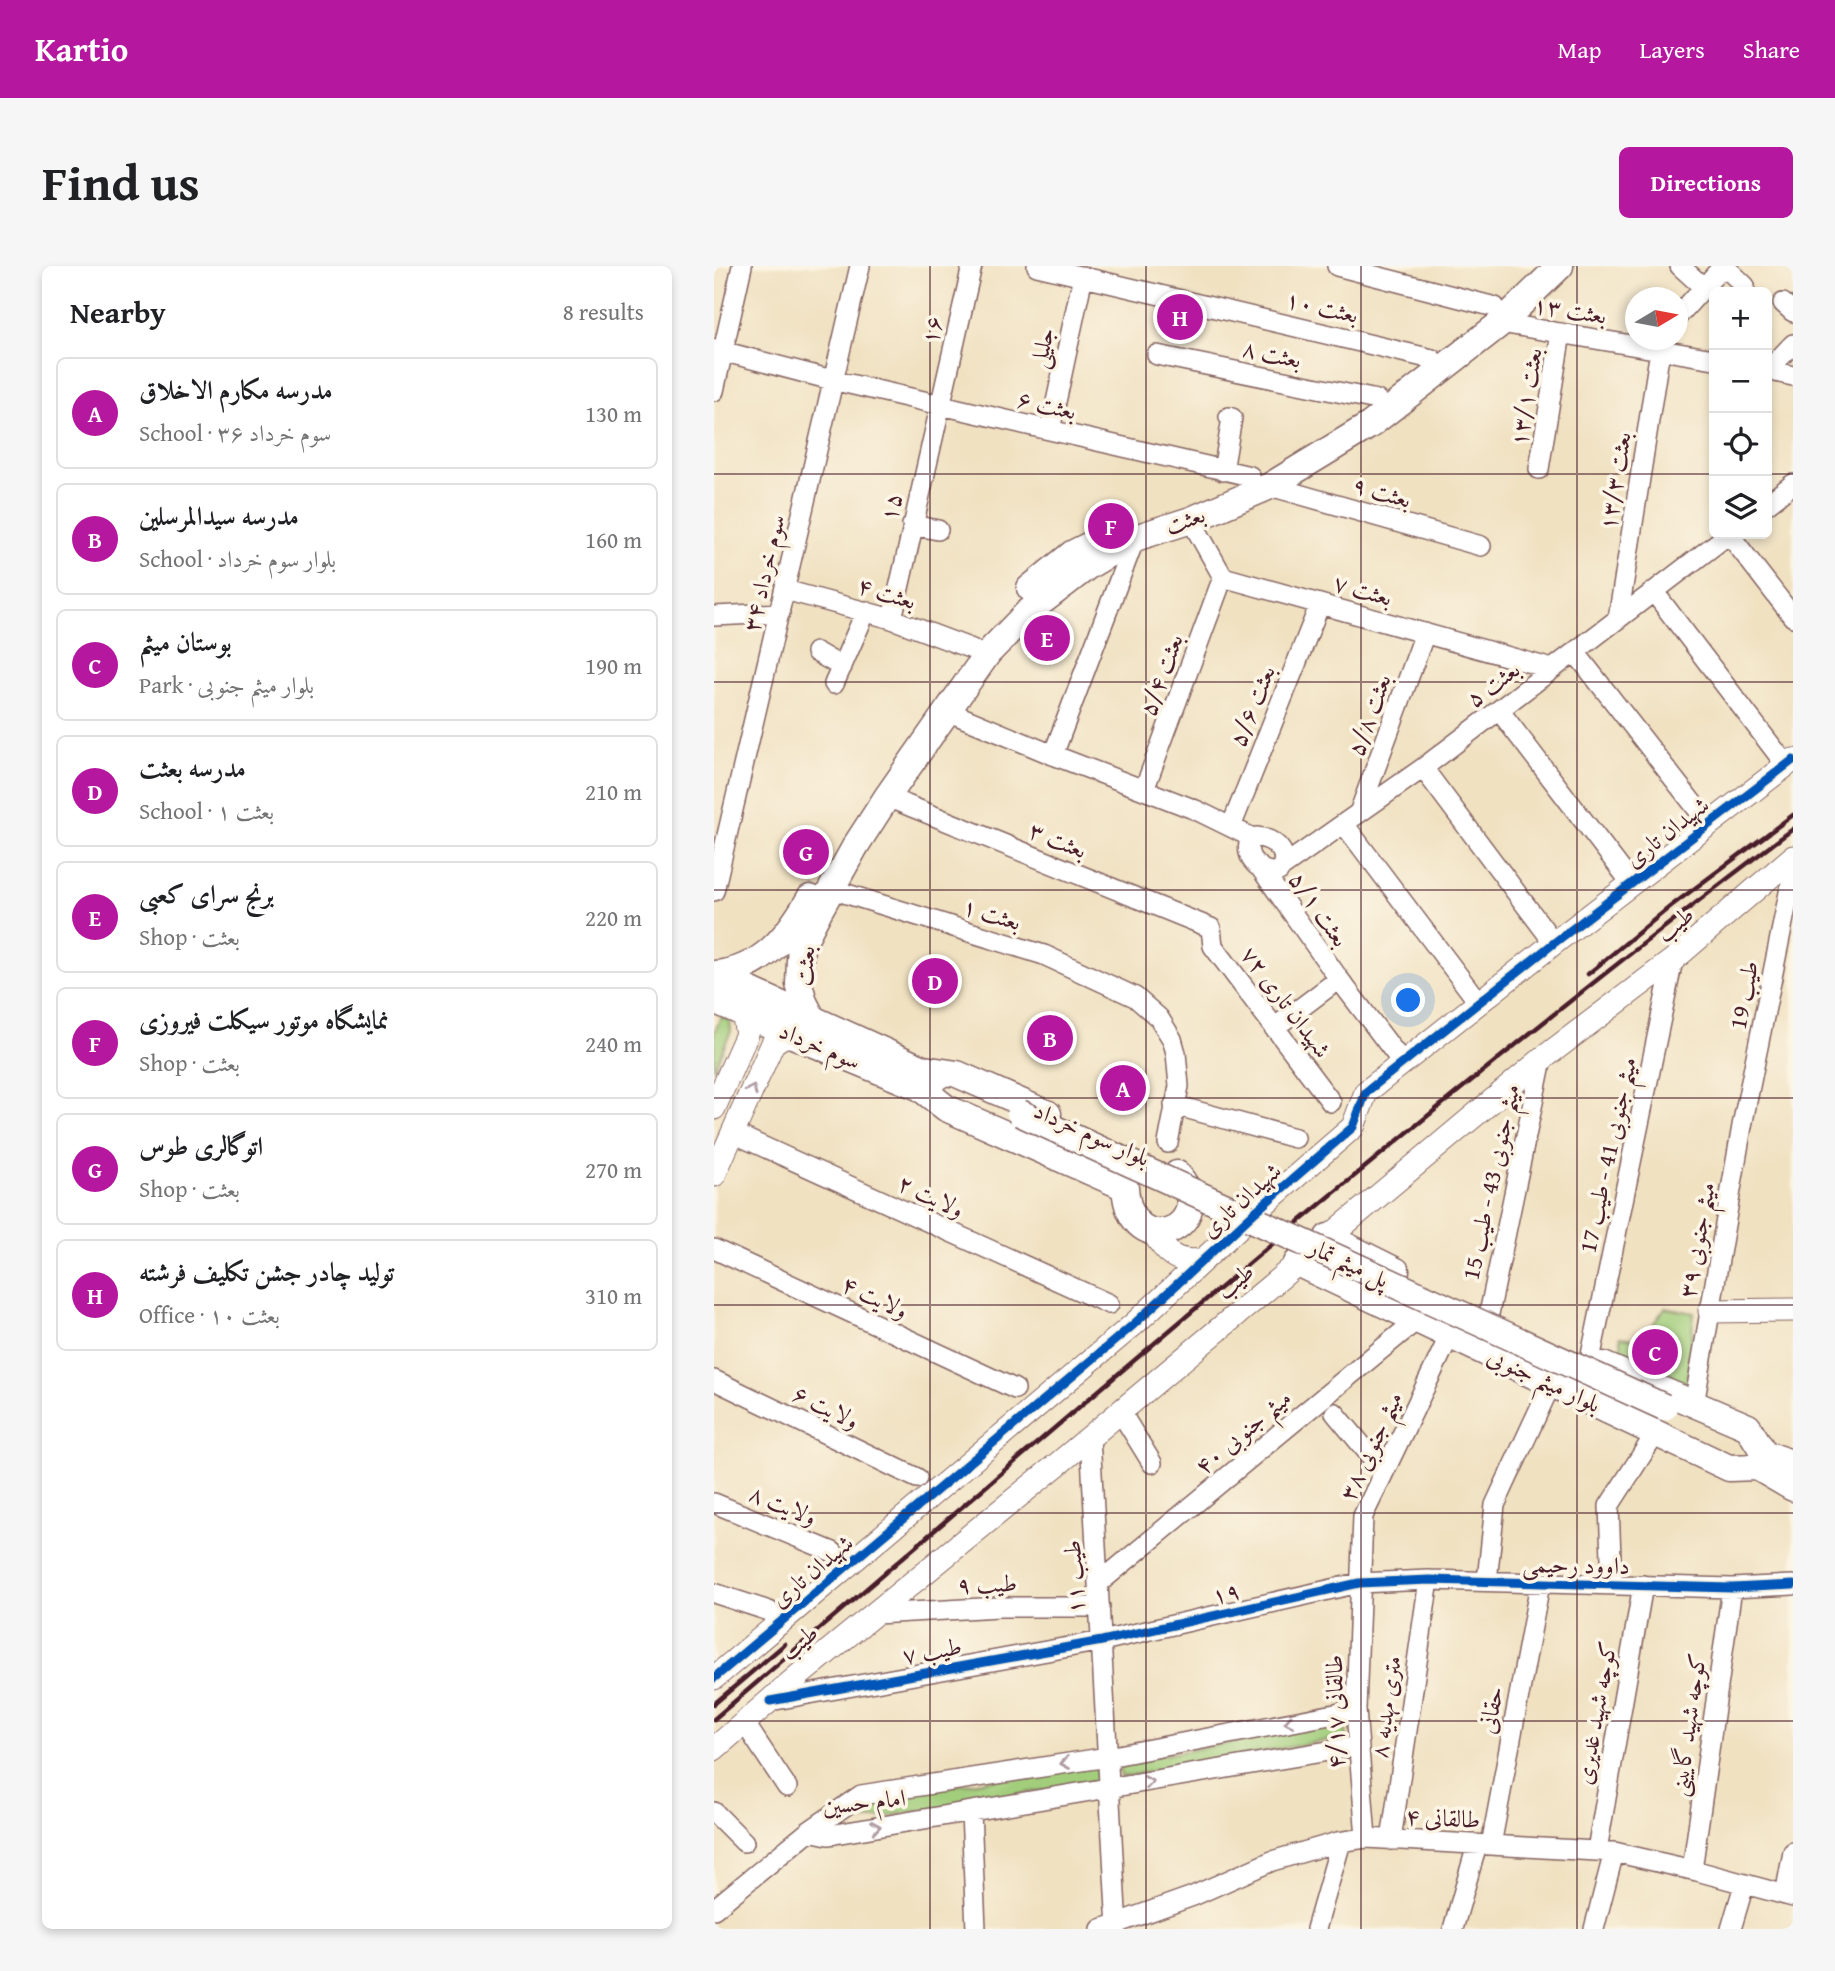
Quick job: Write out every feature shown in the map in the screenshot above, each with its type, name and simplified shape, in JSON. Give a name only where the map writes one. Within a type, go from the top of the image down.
[{"type":"main road","name":"بعثت","points":[[793,1033],[804,1002],[792,942],[806,904],[887,769],[972,649],[1006,609],[1072,554],[1124,527],[1260,481],[1276,465],[1316,442],[1498,315],[1538,266]]},
{"type":"main road","name":"بعثت","points":[[714,974],[732,973],[756,963],[792,942],[831,889],[887,797],[988,653],[1027,613],[1088,566],[1135,538],[1191,520],[1260,481],[1370,425],[1498,315],[1560,266]]},
{"type":"main road","name":"سوم خرداد","points":[[714,974],[773,1000]]},
{"type":"main road","name":"سوم خرداد","points":[[714,1000],[745,1024],[793,1033]]},
{"type":"main road","name":"بلوار سوم خرداد","points":[[773,1000],[793,1033],[925,1080],[957,1074],[1174,1170],[1256,1211]]},
{"type":"main road","name":"بلوار سوم خرداد","points":[[925,1080],[946,1108],[1125,1187],[1126,1204],[1131,1217],[1153,1237]]},
{"type":"main road","name":"پل میثم تمار","points":[[925,1080],[1659,1420],[1760,1460]]},
{"type":"main road","points":[[1153,1237],[1175,1228],[1192,1203],[1189,1189],[1174,1170]]},
{"type":"main road","name":"بلوار میثم جنوبی","points":[[1328,1237],[1590,1360],[1748,1427],[1760,1460],[1793,1488]]},
{"type":"main road","points":[[1355,1290],[1350,1283],[1349,1273],[1353,1264],[1362,1259],[1371,1259]]},
{"type":"main road","name":"بلوار میثم جنوبی","points":[[1297,1263],[1551,1384],[1659,1420]]},
{"type":"main road","points":[[1760,1460],[1793,1464]]},
{"type":"street","points":[[714,391],[718,350],[742,266]]},
{"type":"street","name":"سوم خرداد ۳۴","points":[[714,891],[860,266]]},
{"type":"street","name":"۱۶","points":[[939,405],[972,266]]},
{"type":"street","name":"بعثت ۱۰","points":[[1037,266],[1432,359]]},
{"type":"street","name":"بعثت ۱۳","points":[[1337,266],[1560,333],[1625,342]]},
{"type":"street","points":[[1680,266],[1703,287]]},
{"type":"street","points":[[1688,304],[1724,266],[1745,286]]},
{"type":"street","name":"جلیلی","points":[[1049,430],[1083,276]]},
{"type":"street","name":"بعثت ۱۳/۱","points":[[1539,469],[1560,333]]},
{"type":"street","points":[[1772,365],[1793,344]]},
{"type":"street","name":"بعثت ۶","points":[[718,350],[832,380],[1260,481]]},
{"type":"street","name":"بعثت ۱۳/۳","points":[[1618,619],[1654,350]]},
{"type":"street","name":"بعثت ۱۳","points":[[1673,350],[1709,358]]},
{"type":"street","name":"بعثت ۸","points":[[1157,355],[1377,400]]},
{"type":"street","points":[[1772,371],[1793,376]]},
{"type":"street","name":"۱۵","points":[[892,619],[939,405]]},
{"type":"street","points":[[1223,471],[1233,418],[1230,417]]},
{"type":"street","name":"بعثت ۹","points":[[1260,481],[1481,546]]},
{"type":"street","points":[[1772,500],[1793,484]]},
{"type":"street","points":[[1191,520],[1223,578]]},
{"type":"street","points":[[912,525],[938,530]]},
{"type":"street","points":[[1053,755],[1135,538]]},
{"type":"street","name":"بعثت ۵","points":[[1282,867],[1423,768],[1723,539]]},
{"type":"street","points":[[1733,539],[1793,617]]},
{"type":"street","name":"بعثت ۷","points":[[1223,578],[1552,669]]},
{"type":"street","name":"بعثت ۵/۴","points":[[1144,790],[1223,578]]},
{"type":"street","name":"بعثت ۴","points":[[785,590],[892,619],[972,649]]},
{"type":"street","points":[[1654,592],[1721,680],[1790,763]]},
{"type":"street","name":"بعثت ۵/۶","points":[[1231,827],[1320,604]]},
{"type":"street","points":[[816,652],[838,675],[866,611]]},
{"type":"street","points":[[714,616],[779,613]]},
{"type":"street","name":"بعثت ۵/۸","points":[[1351,818],[1426,634]]},
{"type":"street","points":[[1575,652],[1709,824]]},
{"type":"street","points":[[1499,710],[1632,884]]},
{"type":"street","points":[[947,711],[1196,810],[1252,838],[1260,836],[1268,839],[1279,847],[1284,858],[1282,867],[1272,872],[1259,866],[1248,849],[1252,838]]},
{"type":"street","name":"شهیدان تاری","points":[[714,1678],[1164,1296],[1256,1211],[1353,1128],[1366,1092],[1554,943],[1790,763]]},
{"type":"street","points":[[1423,768],[1554,943]]},
{"type":"street","name":"بعثت ۳","points":[[887,797],[1211,928]]},
{"type":"street","points":[[1351,818],[1413,915],[1479,1003]]},
{"type":"street","name":"طیب","points":[[714,1749],[1542,1059],[1673,960],[1793,857]]},
{"type":"street","name":"بعثت ۵/۱","points":[[1259,866],[1402,1062]]},
{"type":"street","name":"طیب 19","points":[[1742,1126],[1793,873]]},
{"type":"street","name":"بعثت ۱","points":[[831,889],[1044,955],[1135,997],[1159,1018],[1172,1039],[1179,1067],[1179,1086],[1168,1143]]},
{"type":"street","name":"شهیدان تاری ۷۲","points":[[1211,928],[1213,946],[1331,1102]]},
{"type":"street","name":"میثم جنوبی 41 - طیب 17","points":[[1590,1360],[1673,960]]},
{"type":"street","points":[[1274,1028],[1339,979]]},
{"type":"street","points":[[714,1108],[745,1024]]},
{"type":"street","points":[[714,1175],[733,1133],[793,1033]]},
{"type":"street","name":"میثم جنوبی 43 - طیب 15","points":[[1489,1314],[1542,1059]]},
{"type":"street","points":[[1174,1105],[1295,1138]]},
{"type":"street","name":"میثم جنوبی ۳۹","points":[[1695,1405],[1742,1126]]},
{"type":"street","name":"ولایت ۲","points":[[733,1133],[1108,1304]]},
{"type":"street","points":[[1153,1237],[1178,1260],[1203,1260]]},
{"type":"street","points":[[1153,1237],[1169,1275],[1164,1296]]},
{"type":"street","name":"ولایت ۴","points":[[714,1249],[1015,1389]]},
{"type":"street","points":[[1710,1311],[1793,1307]]},
{"type":"street","name":"میثم جنوبی ۴۰","points":[[1098,1583],[1418,1319]]},
{"type":"street","name":"میثم جنوبی ۳۸","points":[[1359,1583],[1363,1516],[1450,1335]]},
{"type":"street","name":"ولایت ۶","points":[[714,1380],[917,1478]]},
{"type":"street","points":[[1488,1581],[1495,1505],[1551,1384]]},
{"type":"street","points":[[1121,1412],[1152,1463]]},
{"type":"street","points":[[1335,1413],[1384,1472]]},
{"type":"street","points":[[1612,1584],[1609,1506],[1659,1420]]},
{"type":"street","name":"طیب ۱۱","points":[[1090,1437],[1110,1788],[1112,1927]]},
{"type":"street","name":"ولایت ۸","points":[[714,1503],[834,1552]]},
{"type":"street","name":"داوود رحیمی","points":[[1359,1583],[1429,1580],[1732,1588],[1793,1585]]},
{"type":"street","name":"۸ متری مهدیه","points":[[1391,1840],[1429,1580]]},
{"type":"street","name":"۱۹","points":[[1102,1641],[1359,1583]]},
{"type":"street","name":"طالقانی ۴/۱۷","points":[[1359,1583],[1356,1710],[1366,1839]]},
{"type":"street","name":"حقانی","points":[[1453,1929],[1484,1845],[1540,1584]]},
{"type":"street","name":"کوچه شهید غدیری","points":[[1594,1929],[1643,1585]]},
{"type":"street","name":"کوچه شهید گایینی","points":[[1692,1870],[1732,1588]]},
{"type":"street","points":[[714,1592],[769,1611]]},
{"type":"street","name":"طیب ۹","points":[[876,1614],[999,1607],[1100,1607]]},
{"type":"street","name":"طیب ۷","points":[[769,1701],[1102,1641]]},
{"type":"street","name":"امام حسین","points":[[809,1831],[861,1795],[1108,1757],[1356,1710]]},
{"type":"street","points":[[744,1722],[787,1787]]},
{"type":"street","name":"امام حسین","points":[[809,1831],[828,1835],[1357,1746]]},
{"type":"street","points":[[714,1812],[744,1842]]},
{"type":"street","points":[[971,1812],[976,1929]]},
{"type":"street","points":[[714,1909],[809,1831]]},
{"type":"street","name":"طالقانی ۴","points":[[1112,1927],[1193,1896],[1272,1861],[1341,1842],[1366,1839],[1606,1851],[1789,1896]]},
{"type":"street","points":[[1316,1929],[1341,1842]]},
{"type":"street","points":[[1789,1896],[1793,1852]]},
{"type":"street","points":[[1731,1929],[1744,1885]]},
{"type":"green space","points":[[721,1017],[730,1021],[731,1031],[714,1069],[714,1033]]},
{"type":"green space","points":[[1665,1308],[1694,1313],[1686,1393],[1612,1364],[1615,1352],[1623,1351],[1620,1337],[1641,1340]]},
{"type":"green space","points":[[1344,1722],[1347,1737],[1121,1777],[1119,1763]]},
{"type":"green space","points":[[1095,1763],[1098,1781],[836,1825],[865,1800]]},
{"type":"railway","points":[[1588,974],[1671,906],[1793,815]]},
{"type":"railway","points":[[714,1719],[1113,1378],[1381,1154],[1654,935],[1793,829]]},
{"type":"railway","points":[[714,1704],[785,1644]]},
{"type":"cycle path","points":[[714,1678],[1133,1325],[1256,1211],[1353,1127],[1366,1092],[1554,943],[1793,760]]},
{"type":"cycle path","points":[[770,1701],[1102,1641],[1359,1583],[1429,1580],[1732,1588],[1793,1585]]},
{"type":"place","name":"تولید چادر جشن تکلیف فرشته","points":[[1180,317]]},
{"type":"place","name":"نمایشگاه موتور سیکلت فیروزی","points":[[1111,526]]},
{"type":"place","name":"برنج سرای کعبی","points":[[1047,638]]},
{"type":"place","name":"اتوگالری طوس","points":[[806,852]]},
{"type":"place","name":"مدرسه بعثت","points":[[935,981]]},
{"type":"place","name":"مدرسه سیدالمرسلین","points":[[1050,1038]]},
{"type":"place","name":"مدرسه مکارم الاخلاق","points":[[1123,1088]]},
{"type":"place","name":"بوستان میثم","points":[[1655,1352]]}]
